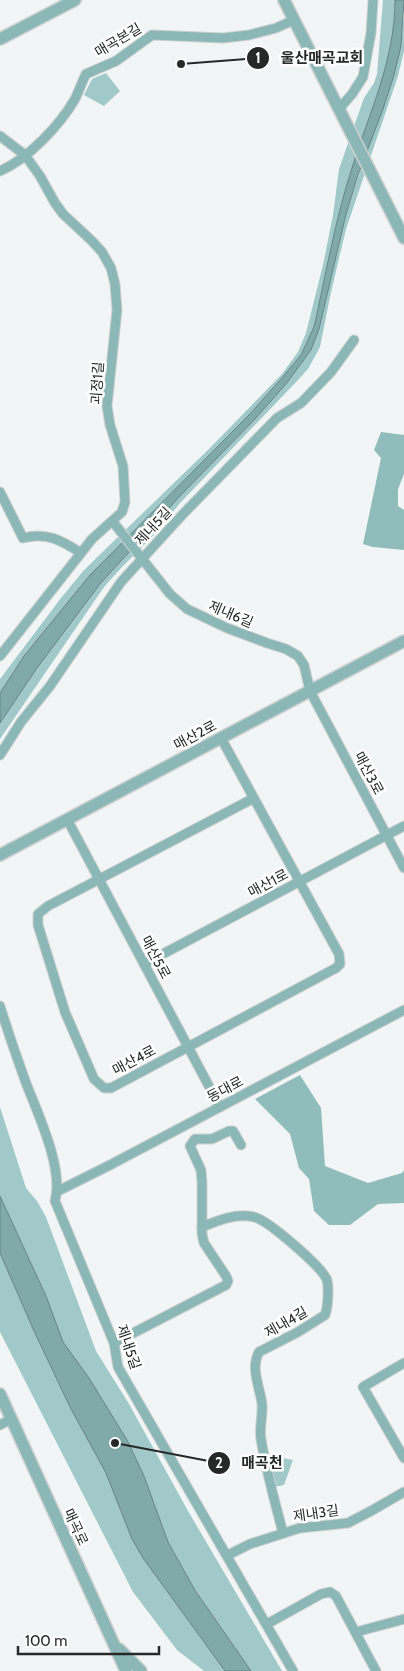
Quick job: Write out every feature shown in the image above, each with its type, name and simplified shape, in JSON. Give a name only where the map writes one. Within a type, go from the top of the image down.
[{"type":"street","points":[[0,40],[75,0]]},
{"type":"street","points":[[284,0],[404,238]]},
{"type":"street","points":[[339,109],[363,77],[371,33],[373,0]]},
{"type":"street","name":"매곡본길","points":[[0,171],[25,155],[54,128],[74,100],[86,74],[116,61],[152,35],[223,38],[249,35],[276,28],[294,20]]},
{"type":"street","name":"괴정1길","points":[[0,136],[25,155],[40,176],[55,203],[102,252],[116,284],[117,310],[107,406],[110,425],[122,466],[125,502],[122,512],[92,539],[0,656]]},
{"type":"street","name":"제내5길","points":[[0,755],[21,722],[50,686],[140,556],[277,418],[301,403],[331,372],[354,340]]},
{"type":"street","points":[[0,492],[23,538],[36,534],[60,540],[81,553]]},
{"type":"street","name":"제내6길","points":[[113,522],[170,594],[187,609],[227,628],[267,644],[286,649],[298,656],[304,665],[310,691]]},
{"type":"street","name":"매산2로","points":[[0,855],[404,641]]},
{"type":"street","name":"매산3로","points":[[310,691],[404,868]]},
{"type":"street","name":"매산4로","points":[[222,738],[339,954],[340,964],[336,968],[111,1088],[104,1088],[94,1079],[65,1012],[37,920],[42,910],[254,798]]},
{"type":"street","name":"매산5로","points":[[67,819],[220,1108]]},
{"type":"street","name":"매산1로","points":[[144,964],[404,826]]},
{"type":"street","name":"제내5길","points":[[0,1006],[10,1040],[53,1156],[58,1191],[55,1201],[114,1342],[118,1367],[294,1671]]},
{"type":"street","name":"동대로","points":[[58,1191],[110,1166],[404,1010]]},
{"type":"street","points":[[114,1342],[226,1285],[228,1281],[226,1276],[204,1243],[201,1170],[190,1146],[191,1142],[195,1139],[212,1140],[229,1131],[233,1131],[241,1145]]},
{"type":"street","name":"제내4길","points":[[202,1227],[228,1218],[244,1216],[257,1218],[285,1237],[323,1275],[327,1282],[328,1300],[325,1315],[298,1332],[259,1352],[256,1357],[255,1370],[262,1405],[261,1436],[283,1533]]},
{"type":"street","points":[[404,1363],[363,1387],[404,1458]]},
{"type":"street","name":"매곡로","points":[[0,1394],[126,1671]]},
{"type":"street","points":[[0,1425],[11,1419]]},
{"type":"street","name":"제내3길","points":[[228,1555],[250,1544],[300,1528],[348,1522],[371,1512],[404,1492]]},
{"type":"street","points":[[267,1624],[321,1594],[330,1592],[336,1596],[376,1671]]},
{"type":"street","points":[[356,1632],[404,1619]]},
{"type":"street","points":[[116,1649],[117,1671]]},
{"type":"street","points":[[116,1649],[141,1671]]},
{"type":"shaded area","points":[[383,0],[395,0],[391,44],[380,86],[346,188],[314,327],[301,355],[249,415],[90,575],[24,656],[0,693],[0,679],[84,570],[209,449],[282,374],[298,352],[306,333],[323,265],[333,215],[339,169],[364,98],[374,83],[377,74]]},
{"type":"shaded area","points":[[395,0],[404,0],[401,46],[383,109],[358,175],[346,214],[319,329],[311,350],[286,384],[255,419],[181,495],[100,584],[37,668],[0,723],[0,693],[24,656],[90,575],[249,415],[301,355],[314,327],[346,188],[386,65],[391,44]]},
{"type":"shaded area","points":[[404,14],[404,51],[398,76],[346,229],[320,347],[308,369],[181,502],[152,537],[104,587],[0,739],[0,723],[37,668],[100,584],[181,495],[255,419],[286,384],[311,350],[319,329],[346,214],[401,46]]},
{"type":"shaded area","points":[[106,73],[120,91],[104,106],[84,95],[92,79]]},
{"type":"shaded area","points":[[381,432],[404,435],[404,474],[398,489],[398,506],[404,510],[404,550],[373,547],[363,544],[381,458],[374,450]]},
{"type":"shaded area","points":[[300,1075],[321,1108],[325,1166],[368,1183],[402,1173],[404,1170],[404,1203],[378,1204],[350,1225],[329,1225],[314,1211],[309,1179],[299,1168],[290,1134],[255,1099]]},
{"type":"shaded area","points":[[0,1107],[26,1188],[37,1201],[46,1217],[96,1351],[129,1404],[188,1511],[282,1671],[251,1671],[195,1589],[168,1542],[144,1476],[127,1440],[89,1378],[63,1342],[46,1296],[0,1196]]},
{"type":"shaded area","points":[[0,1196],[46,1296],[63,1342],[89,1378],[127,1440],[144,1476],[168,1542],[195,1590],[251,1671],[225,1671],[143,1558],[132,1539],[106,1473],[70,1407],[0,1253]]},
{"type":"shaded area","points":[[0,1253],[70,1407],[106,1473],[132,1539],[143,1558],[225,1671],[204,1671],[177,1650],[133,1592],[0,1332]]},
{"type":"shaded area","points":[[277,1457],[293,1460],[284,1485],[274,1487],[269,1459]]},
{"type":"place","name":"울산매곡교회","points":[[181,64]]},
{"type":"place","name":"매곡천","points":[[115,1443]]}]
